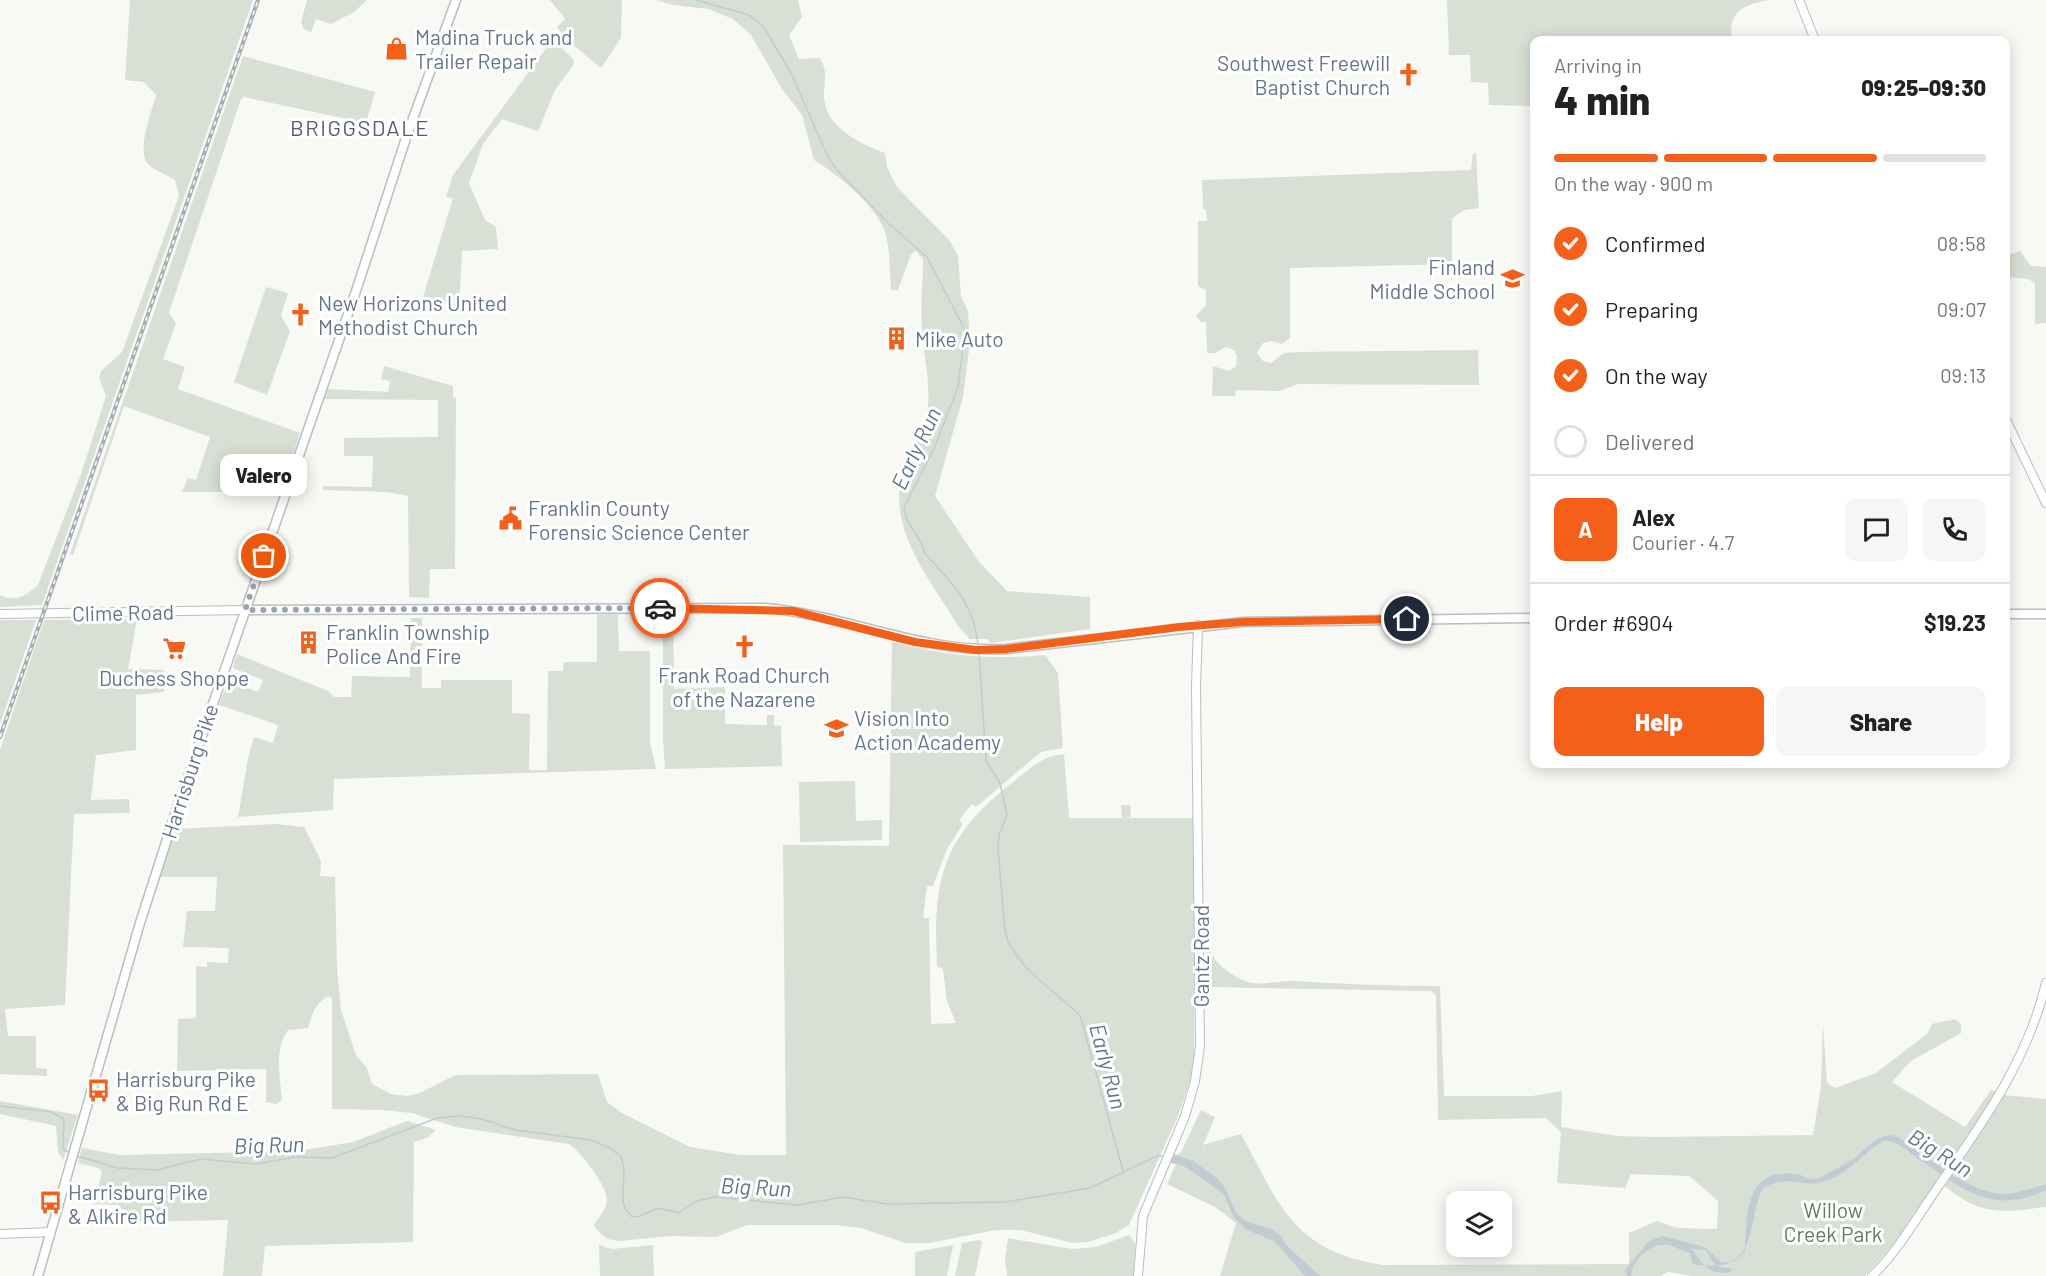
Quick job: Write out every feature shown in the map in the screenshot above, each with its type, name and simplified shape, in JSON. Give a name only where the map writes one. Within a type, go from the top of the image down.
[{"type":"main road","name":"Harrisburg Pike","points":[[38,1276],[156,873],[356,291],[406,135],[456,0]]},
{"type":"main road","points":[[1799,0],[1813,36]]},
{"type":"main road","points":[[2010,428],[2046,503]]},
{"type":"main road","points":[[245,610],[766,608],[812,615],[935,646],[985,650],[1198,625],[1329,619],[1530,618]]},
{"type":"main road","name":"Clime Road","points":[[0,614],[245,610]]},
{"type":"main road","points":[[2010,614],[2046,614]]},
{"type":"main road","name":"Gantz Road","points":[[1138,1276],[1141,1225],[1193,1091],[1200,1046],[1196,687],[1198,625]]},
{"type":"main road","points":[[1872,1276],[1905,1237],[2015,1068],[2031,1033],[2046,983]]},
{"type":"main road","points":[[0,1234],[50,1232]]},
{"type":"green space","points":[[130,0],[253,0],[42,605],[0,607],[0,595],[11,598],[21,597],[38,585],[81,474],[106,396],[99,378],[101,371],[122,352],[179,196],[175,180],[150,166],[144,157],[144,139],[156,95],[144,82],[125,80]]},
{"type":"green space","points":[[307,0],[367,0],[354,12],[331,24],[316,19],[311,32],[304,29],[301,22]]},
{"type":"green space","points":[[550,0],[622,0],[621,38],[601,68],[560,34],[557,27],[565,19]]},
{"type":"green space","points":[[655,0],[798,0],[802,17],[789,35],[799,59],[820,58],[825,72],[825,105],[830,115],[836,124],[854,139],[885,153],[887,167],[897,187],[950,241],[958,256],[961,296],[968,311],[970,342],[963,397],[935,496],[979,562],[1007,591],[1090,597],[1090,629],[991,643],[987,639],[970,639],[958,626],[916,557],[902,520],[899,501],[903,471],[923,427],[928,405],[921,319],[923,259],[916,251],[911,254],[898,290],[891,290],[888,248],[882,225],[870,207],[852,189],[814,160],[802,115],[782,89],[751,35],[733,19],[708,9],[673,5]]},
{"type":"green space","points":[[1447,0],[1768,0],[1739,11],[1732,22],[1732,36],[1530,36],[1530,106],[1489,105],[1488,83],[1471,82],[1470,55],[1449,55]]},
{"type":"green space","points":[[553,39],[573,59],[574,64],[555,90],[538,131],[502,119],[483,144],[469,183],[485,220],[496,227],[498,249],[462,251],[459,308],[423,297],[453,198],[446,197],[453,175]]},
{"type":"green space","points":[[243,56],[375,92],[366,123],[244,97],[241,99],[169,313],[176,323],[163,359],[185,367],[178,389],[300,433],[283,484],[264,480],[259,486],[238,486],[237,492],[182,492],[188,478],[196,480],[210,437],[124,406],[73,555],[70,554]]},
{"type":"green space","points":[[1473,153],[1476,154],[1479,208],[1464,210],[1452,218],[1452,264],[1290,268],[1290,338],[1282,344],[1271,341],[1263,343],[1257,353],[1263,361],[1271,363],[1284,353],[1298,352],[1478,350],[1479,385],[1298,384],[1280,391],[1236,390],[1235,396],[1212,396],[1213,366],[1229,371],[1236,366],[1237,356],[1235,351],[1226,347],[1215,353],[1207,353],[1206,322],[1201,322],[1196,316],[1206,305],[1206,290],[1198,286],[1198,221],[1207,221],[1206,210],[1203,208],[1202,180],[1471,170]]},
{"type":"green space","points":[[2020,251],[2031,266],[2046,267],[2046,323],[2035,324],[2035,283],[2028,279],[2010,277],[2010,255]]},
{"type":"green space","points":[[266,287],[288,293],[281,316],[290,331],[267,395],[234,382]]},
{"type":"green space","points":[[384,366],[453,386],[453,397],[456,398],[455,569],[430,569],[429,598],[409,597],[408,496],[387,492],[323,490],[323,486],[372,487],[373,456],[344,456],[344,438],[438,437],[438,400],[324,399],[328,389],[388,392],[390,381],[381,379]]},
{"type":"green space","points":[[618,614],[619,651],[650,651],[650,742],[656,769],[334,779],[333,810],[238,817],[254,737],[273,743],[278,725],[219,705],[228,681],[258,692],[263,680],[233,668],[237,654],[328,691],[334,697],[351,697],[352,676],[410,677],[411,618],[422,618],[422,688],[441,688],[441,680],[512,680],[512,713],[530,714],[529,770],[547,770],[548,671],[563,671],[564,662],[597,662],[597,615]]},
{"type":"green space","points":[[665,614],[673,614],[674,689],[725,687],[725,724],[767,725],[767,715],[774,715],[774,725],[781,726],[782,766],[665,769],[663,618]]},
{"type":"green space","points":[[137,619],[128,669],[164,670],[164,692],[136,695],[136,750],[96,755],[91,800],[129,799],[130,813],[74,814],[65,1005],[5,1009],[8,1036],[36,1036],[36,1068],[47,1069],[47,1076],[0,1074],[0,750],[44,620]]},
{"type":"green space","points":[[0,620],[36,620],[0,724]]},
{"type":"green space","points":[[892,642],[968,656],[1045,655],[1058,673],[1063,748],[1041,752],[976,807],[972,804],[959,820],[963,824],[947,849],[933,886],[927,886],[923,918],[929,918],[931,1024],[956,1023],[947,1001],[943,968],[937,967],[937,909],[946,863],[956,842],[970,822],[989,802],[1031,768],[1049,757],[1064,754],[1069,818],[1122,818],[1121,805],[1130,805],[1131,817],[1123,818],[1194,818],[1194,1056],[1190,1081],[1178,1116],[1129,1225],[1116,1233],[1088,1242],[1072,1243],[1021,1230],[996,1230],[929,1243],[906,1243],[861,1228],[835,1225],[747,1225],[716,1237],[671,1236],[619,1241],[607,1239],[594,1224],[606,1206],[606,1193],[592,1169],[569,1144],[455,1127],[412,1113],[332,1109],[332,998],[329,996],[317,1006],[308,1028],[288,1030],[284,1038],[279,1055],[282,1100],[276,1104],[266,1102],[266,1069],[177,1071],[178,1019],[196,1018],[196,966],[207,967],[207,962],[228,963],[229,948],[183,947],[187,911],[215,911],[217,877],[159,877],[175,829],[275,824],[304,827],[321,861],[320,876],[335,877],[337,968],[341,1010],[356,1055],[367,1068],[372,1084],[391,1094],[407,1096],[420,1093],[455,1075],[598,1074],[607,1102],[622,1113],[690,1147],[740,1155],[786,1155],[783,845],[889,846]]},
{"type":"green space","points":[[855,781],[856,821],[882,820],[882,840],[800,842],[799,782]]},
{"type":"green space","name":"Willow Creek Park","points":[[1206,939],[1215,960],[1233,975],[1248,982],[1294,981],[1440,986],[1444,1096],[1532,1096],[1562,1091],[1561,1127],[1617,1136],[1813,1135],[1821,1087],[1823,1023],[1827,1083],[1835,1088],[1876,1073],[1927,1034],[1932,1024],[1955,1019],[1961,1024],[1961,1033],[1911,1061],[1892,1082],[1965,1127],[1991,1090],[1997,1092],[1896,1241],[1865,1276],[1692,1276],[1668,1272],[1661,1276],[1220,1276],[1236,1223],[1215,1207],[1167,1184],[1179,1157],[1177,1155],[1181,1152],[1201,1110],[1215,1117],[1203,1145],[1241,1134],[1279,1203],[1309,1236],[1328,1249],[1383,1265],[1629,1264],[1629,1233],[1657,1221],[1677,1228],[1717,1229],[1718,1201],[1689,1176],[1631,1174],[1625,1188],[1557,1183],[1561,1132],[1546,1118],[1438,1120],[1436,996],[1432,991],[1206,987]]},
{"type":"green space","points":[[2004,1095],[2046,1099],[2046,1207],[2004,1211],[1981,1208],[1945,1186]]},
{"type":"green space","points":[[0,1101],[78,1115],[63,1160],[58,1152],[56,1126],[0,1114]]},
{"type":"green space","points":[[407,1121],[436,1130],[427,1138],[414,1142],[413,1242],[265,1246],[262,1276],[223,1276],[228,1220],[131,1222],[119,1205],[94,1204],[102,1172],[99,1168],[78,1163],[82,1148],[120,1155],[298,1151],[353,1142]]},
{"type":"green space","points":[[1129,1235],[1135,1243],[1134,1276],[1007,1276],[1005,1259],[1008,1238],[1072,1249],[1096,1247]]},
{"type":"green space","points":[[979,1240],[982,1242],[975,1276],[955,1276],[962,1243]]},
{"type":"green space","points":[[599,1245],[612,1249],[653,1245],[654,1276],[600,1276]]},
{"type":"green space","points":[[953,1245],[947,1276],[915,1276],[915,1252]]},
{"type":"shaded area","points":[[1891,1135],[1900,1138],[1950,1173],[1992,1193],[2005,1194],[2046,1184],[2046,1190],[2027,1198],[1993,1199],[1978,1195],[1948,1179],[1902,1147],[1885,1140],[1848,1169],[1831,1179],[1813,1183],[1779,1182],[1762,1189],[1745,1247],[1751,1197],[1757,1186],[1766,1178],[1779,1174],[1796,1174],[1817,1179],[1849,1162],[1878,1138],[1884,1136]]},
{"type":"shaded area","points":[[1171,1153],[1193,1161],[1217,1178],[1225,1188],[1237,1214],[1244,1220],[1273,1230],[1320,1276],[1305,1276],[1274,1241],[1245,1229],[1233,1216],[1224,1194],[1184,1166],[1166,1162]]},
{"type":"shaded area","points":[[1662,1236],[1705,1247],[1721,1262],[1730,1262],[1717,1265],[1706,1250],[1692,1249],[1704,1265],[1692,1264],[1690,1253],[1662,1245],[1649,1249],[1639,1258],[1631,1276],[1627,1276],[1625,1270],[1649,1241]]},
{"type":"shaded area","points":[[1745,1247],[1745,1252],[1730,1262],[1740,1255]]},
{"type":"waterway","name":"Early Run","points":[[696,0],[749,15],[763,26],[790,71],[828,157],[837,170],[889,224],[927,257],[965,330],[958,387],[934,449],[904,507],[907,519],[920,540],[924,552],[966,604],[978,644]]},
{"type":"waterway","name":"Early Run","points":[[979,652],[986,761],[1000,783],[1007,815],[999,835],[998,849],[1005,931],[1008,942],[1027,969],[1080,1015],[1123,1171]]},
{"type":"waterway","name":"Big Run","points":[[0,1106],[51,1112],[64,1119],[63,1149],[70,1153]]},
{"type":"waterway","name":"Big Run","points":[[77,1156],[118,1168],[157,1170],[201,1159],[256,1164],[296,1157],[332,1158],[437,1118],[460,1116],[482,1119],[515,1130],[591,1140],[610,1148],[621,1157],[624,1167],[623,1200],[625,1209],[632,1217],[658,1208],[679,1213],[697,1201],[715,1197],[797,1205],[843,1197],[888,1204],[1005,1202],[1090,1188],[1157,1156],[1166,1156]]},
{"type":"railway","points":[[0,737],[258,0]]},
{"type":"way so far","points":[[264,556],[245,610],[660,608]]},
{"type":"place","name":"Madina Truck and Trailer Repair","points":[[397,48]]},
{"type":"place","name":"Southwest Freewill Baptist Church","points":[[1408,74]]},
{"type":"place","name":"Finland Middle School","points":[[1513,278]]},
{"type":"place","name":"New Horizons United Methodist Church","points":[[300,314]]},
{"type":"place","name":"Mike Auto","points":[[897,338]]},
{"type":"place","name":"Franklin County Forensic Science Center","points":[[510,519]]},
{"type":"place","name":"Valero","points":[[264,556]]},
{"type":"place","name":"Franklin Township Police And Fire","points":[[308,643]]},
{"type":"place","name":"Frank Road Church of the Nazarene","points":[[744,646]]},
{"type":"place","name":"Duchess Shoppe","points":[[174,649]]},
{"type":"place","name":"Vision Into Action Academy","points":[[836,729]]},
{"type":"place","name":"Harrisburg Pike & Big Run Rd E","points":[[98,1090]]},
{"type":"place","name":"Harrisburg Pike & Alkire Rd","points":[[50,1203]]},
{"type":"district","name":"BRIGGSDALE","points":[[360,127]]},
{"type":"route","points":[[660,608],[730,607],[793,611],[915,642],[976,650],[1006,649],[1179,627],[1243,622],[1407,619]]}]
